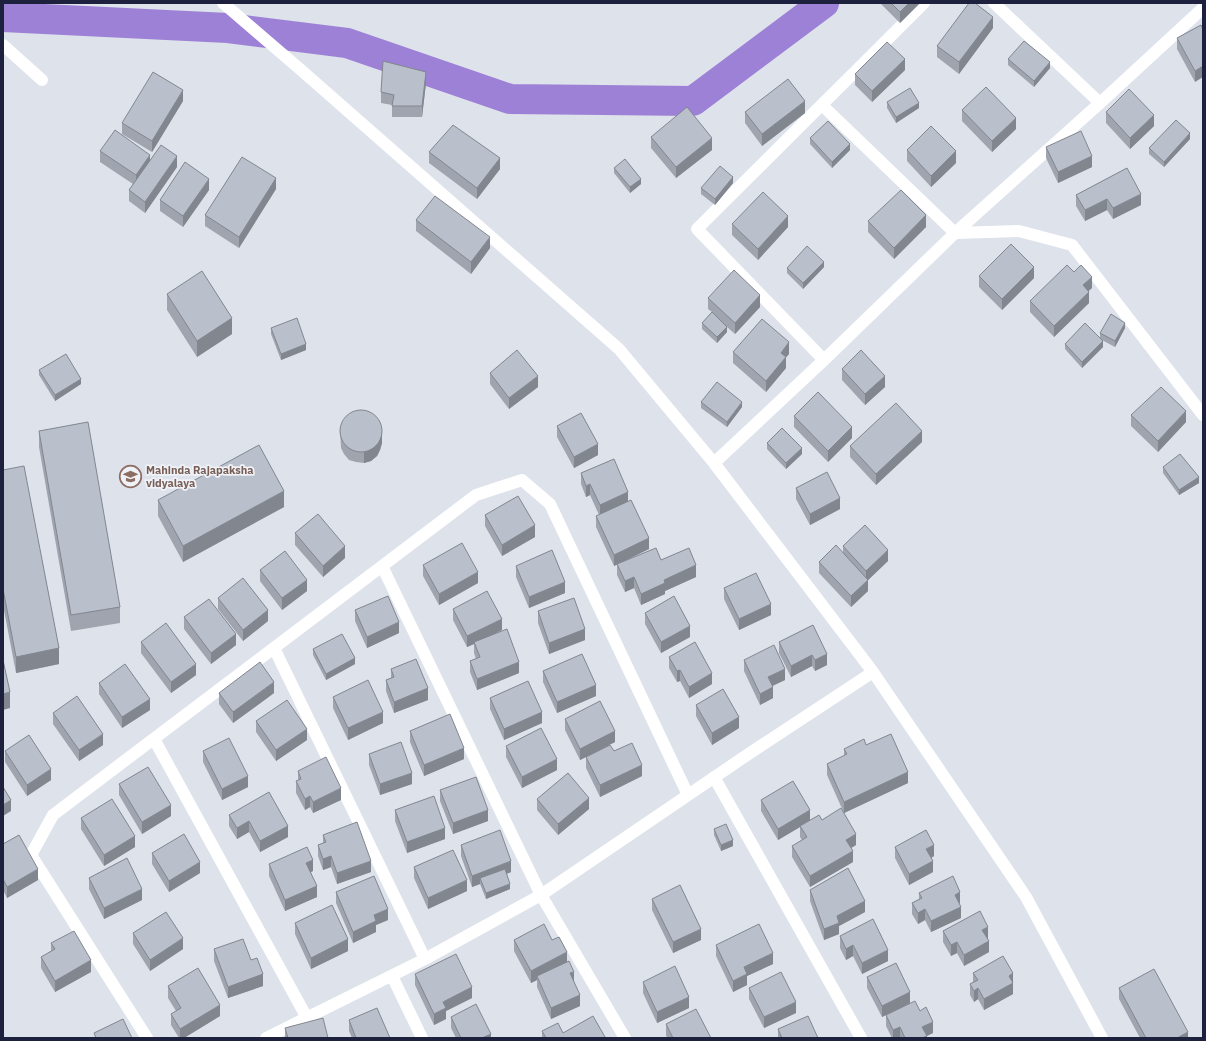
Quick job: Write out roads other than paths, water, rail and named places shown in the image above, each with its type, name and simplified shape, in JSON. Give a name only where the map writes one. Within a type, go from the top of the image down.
[{"type":"street","points":[[223,3],[619,349],[714,463],[873,672],[1026,897],[1102,1038]]},
{"type":"street","points":[[824,360],[697,230],[924,3]]},
{"type":"street","points":[[994,3],[1100,103]]},
{"type":"street","points":[[714,463],[956,233],[1203,8]]},
{"type":"street","points":[[3,45],[42,80]]},
{"type":"street","points":[[822,105],[956,233],[1019,230],[1072,245],[1203,415]]},
{"type":"street","points":[[147,1038],[31,855],[53,815],[476,495],[522,480],[550,504],[688,795]]},
{"type":"street","points":[[382,566],[541,895],[625,1038]]},
{"type":"street","points":[[274,648],[425,959]]},
{"type":"street","points":[[266,1038],[425,959],[541,895],[714,777],[873,672]]},
{"type":"street","points":[[154,739],[307,1018]]},
{"type":"street","points":[[714,777],[861,1038]]},
{"type":"street","points":[[392,976],[422,1038]]},
{"type":"waterway","points":[[3,17],[228,28],[347,43],[510,99],[693,101],[824,3]]},
{"type":"place","name":"Mahinda Rajapaksha vidyalaya","points":[[131,476]]}]
